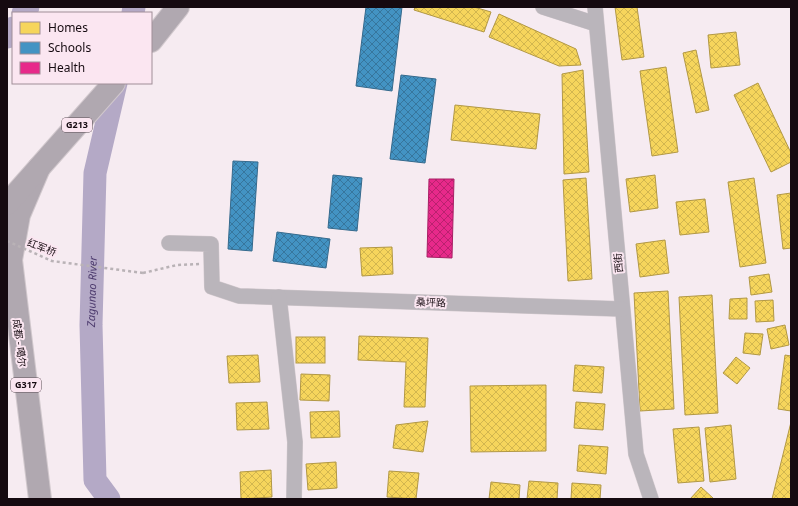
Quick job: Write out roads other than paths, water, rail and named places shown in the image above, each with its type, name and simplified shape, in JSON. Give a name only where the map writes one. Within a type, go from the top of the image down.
[{"type":"highway","points":[[152,40],[178,7]]},
{"type":"highway","name":"G213","points":[[7,204],[113,84]]},
{"type":"highway","name":"成都 - 噶尔","points":[[39,168],[19,215],[11,260],[11,278],[40,499]]},
{"type":"street","points":[[543,7],[596,24]]},
{"type":"street","name":"西街","points":[[595,7],[636,454],[651,499]]},
{"type":"street","name":"桑坪路","points":[[169,243],[212,244],[212,288],[239,296],[622,309]]},
{"type":"street","points":[[279,297],[295,442],[294,499]]},
{"type":"waterway","points":[[24,12],[28,7]]},
{"type":"waterway","name":"Zagunao River","points":[[133,12],[134,7]]},
{"type":"waterway","points":[[7,37],[12,30]]},
{"type":"waterway","name":"Zagunao River","points":[[109,499],[95,480],[91,325],[95,173],[116,84]]}]
